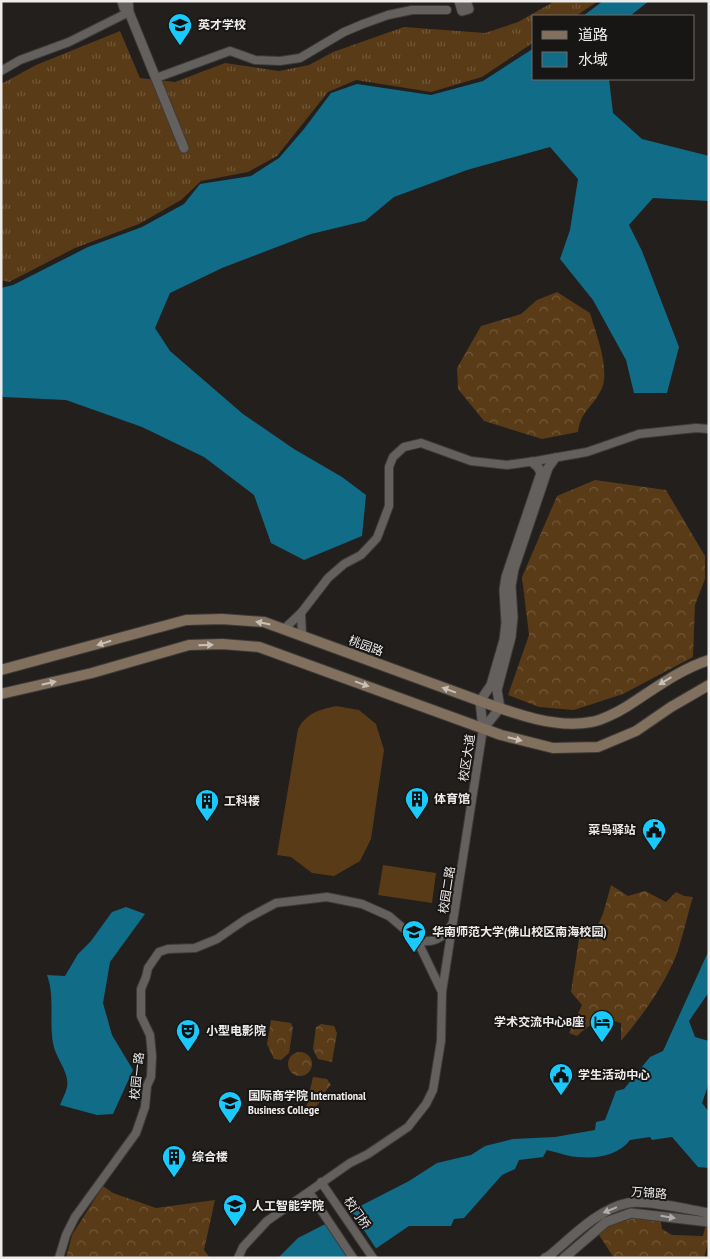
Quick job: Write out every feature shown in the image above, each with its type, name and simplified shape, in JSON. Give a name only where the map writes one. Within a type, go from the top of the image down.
[{"type":"main road","name":"桃园路","points":[[1,670],[186,620],[222,619],[264,622],[500,708],[556,723],[592,722],[624,708],[690,666],[709,660]]},
{"type":"main road","points":[[1,694],[92,673],[189,645],[222,644],[259,647],[501,735],[553,748],[598,748],[636,730],[671,707],[709,686]]},
{"type":"street","points":[[122,1],[184,148]]},
{"type":"street","points":[[128,1],[128,12]]},
{"type":"street","points":[[459,1],[466,7]]},
{"type":"street","points":[[156,78],[230,51],[255,60],[280,61],[300,58],[344,32],[380,18],[412,10],[447,10]]},
{"type":"street","points":[[1,71],[20,60],[69,42],[128,12]]},
{"type":"street","points":[[284,629],[301,613],[328,578],[344,564],[361,555],[377,538],[389,506],[389,467],[393,457],[404,447],[421,443],[458,457],[490,464],[507,465],[587,452],[640,434],[696,428],[709,429]]},
{"type":"street","points":[[484,729],[500,708],[497,690],[511,637],[513,617],[511,586],[514,569],[548,468],[555,458]]},
{"type":"street","points":[[484,729],[480,701],[491,685],[504,640],[506,623],[504,590],[506,577],[541,474],[538,467],[532,462]]},
{"type":"street","points":[[301,613],[302,636]]},
{"type":"street","name":"校区大道","points":[[474,791],[484,729]]},
{"type":"street","name":"校园二路","points":[[442,992],[474,791]]},
{"type":"street","name":"校园一路","points":[[59,1258],[66,1235],[75,1217],[136,1134],[146,1107],[152,1056],[150,1035],[141,1016],[141,988],[148,968],[159,952],[168,949],[194,948],[217,939],[246,919],[276,903],[327,897],[372,907],[389,916],[417,940]]},
{"type":"street","points":[[417,940],[428,942],[436,940],[448,930],[454,921]]},
{"type":"street","points":[[238,1258],[243,1247],[267,1220],[350,1163],[393,1139],[408,1127],[426,1104],[433,1090],[441,1042],[442,992],[417,940]]},
{"type":"street","name":"校门桥","points":[[321,1182],[374,1258]]},
{"type":"street","points":[[309,1192],[353,1258]]},
{"type":"street","name":"万锦路","points":[[546,1258],[601,1214],[629,1202],[709,1213]]},
{"type":"street","name":"万锦路","points":[[564,1258],[606,1222],[631,1212],[709,1222]]},
{"type":"green space","points":[[555,1],[598,1],[577,15],[532,15],[532,43],[482,77],[431,92],[356,80],[328,92],[277,156],[248,172],[201,181],[181,200],[139,224],[75,248],[9,282],[1,280],[1,84],[36,65],[120,31],[140,78],[175,82],[225,63],[279,71],[309,65],[333,52],[404,27],[485,33],[518,22]]},
{"type":"green space","points":[[557,292],[590,313],[604,364],[603,384],[600,392],[581,419],[578,432],[542,439],[484,421],[458,389],[457,368],[481,326],[521,314],[537,300]]},
{"type":"green space","points":[[595,480],[666,490],[705,556],[705,579],[695,605],[693,657],[623,694],[574,710],[539,707],[508,695],[529,635],[522,577],[557,496]]},
{"type":"green space","points":[[336,706],[359,710],[376,724],[384,750],[371,839],[360,861],[334,876],[312,873],[291,857],[277,855],[298,729],[309,716]]},
{"type":"green space","points":[[383,865],[436,873],[432,903],[378,895]]},
{"type":"green space","points":[[611,885],[628,896],[645,891],[666,902],[676,892],[684,896],[693,897],[676,956],[665,979],[652,1000],[621,1041],[621,1023],[608,1020],[592,1024],[577,1036],[569,1033],[582,1005],[571,992],[580,932],[595,931],[603,914]]},
{"type":"green space","points":[[271,1020],[291,1023],[293,1028],[289,1053],[281,1060],[274,1059],[267,1044]]},
{"type":"green space","points":[[321,1024],[334,1026],[337,1033],[332,1062],[318,1059],[313,1049],[316,1027]]},
{"type":"green space","points":[[300,1052],[308,1056],[312,1064],[308,1072],[300,1076],[292,1072],[288,1064],[292,1056]]},
{"type":"green space","points":[[313,1077],[327,1079],[331,1085],[319,1104],[313,1109],[306,1108]]},
{"type":"green space","points":[[103,1186],[113,1193],[156,1208],[215,1200],[204,1250],[210,1258],[66,1258],[72,1235]]},
{"type":"green space","points":[[631,1214],[660,1217],[662,1229],[672,1235],[703,1236],[706,1224],[709,1225],[709,1238],[704,1258],[614,1258],[597,1232],[607,1224]]},
{"type":"water","points":[[603,1],[649,1],[631,15],[584,15]]},
{"type":"water","points":[[532,49],[532,80],[609,80],[613,113],[642,139],[709,156],[709,201],[653,198],[629,225],[642,251],[679,347],[667,393],[634,393],[626,360],[593,300],[560,259],[570,230],[578,179],[550,147],[467,170],[394,197],[365,221],[311,234],[222,268],[170,293],[155,328],[170,351],[243,414],[294,449],[342,477],[366,495],[362,536],[304,560],[271,543],[254,495],[204,457],[142,427],[66,400],[3,397],[1,392],[1,288],[13,285],[88,247],[142,227],[184,204],[200,184],[251,176],[279,158],[331,93],[357,84],[431,95],[483,81]]},
{"type":"water","points":[[126,907],[145,914],[110,962],[103,1003],[112,1035],[133,1070],[113,1114],[97,1115],[60,1105],[67,1081],[54,1049],[51,1026],[51,991],[47,975],[65,976],[78,954],[91,941],[112,912]]},
{"type":"water","points":[[709,950],[709,992],[689,1021],[695,1037],[709,1041],[709,1083],[702,1103],[709,1112],[709,1168],[698,1167],[672,1137],[652,1140],[650,1137],[630,1140],[614,1152],[593,1157],[571,1156],[547,1150],[543,1157],[519,1160],[515,1169],[502,1175],[464,1218],[454,1219],[451,1226],[409,1226],[362,1258],[278,1258],[298,1238],[409,1181],[437,1163],[471,1155],[485,1146],[513,1139],[555,1137],[595,1130],[596,1122],[605,1120],[616,1091],[624,1089],[650,1057],[663,1051]]},
{"type":"pier","points":[[350,1209],[377,1250],[366,1258],[348,1258],[325,1223]]},
{"type":"place","name":"英才学校","points":[[180,46]]},
{"type":"place","name":"体育馆","points":[[417,820]]},
{"type":"place","name":"工科楼","points":[[207,822]]},
{"type":"place","name":"菜鸟驿站","points":[[654,851]]},
{"type":"place","name":"华南师范大学(佛山校区南海校园)","points":[[414,953]]},
{"type":"place","name":"学术交流中心B座","points":[[602,1043]]},
{"type":"place","name":"小型电影院","points":[[188,1052]]},
{"type":"place","name":"学生活动中心","points":[[561,1096]]},
{"type":"place","name":"国际商学院 International Business College","points":[[230,1124]]},
{"type":"place","name":"综合楼","points":[[174,1178]]},
{"type":"place","name":"人工智能学院","points":[[235,1227]]}]
